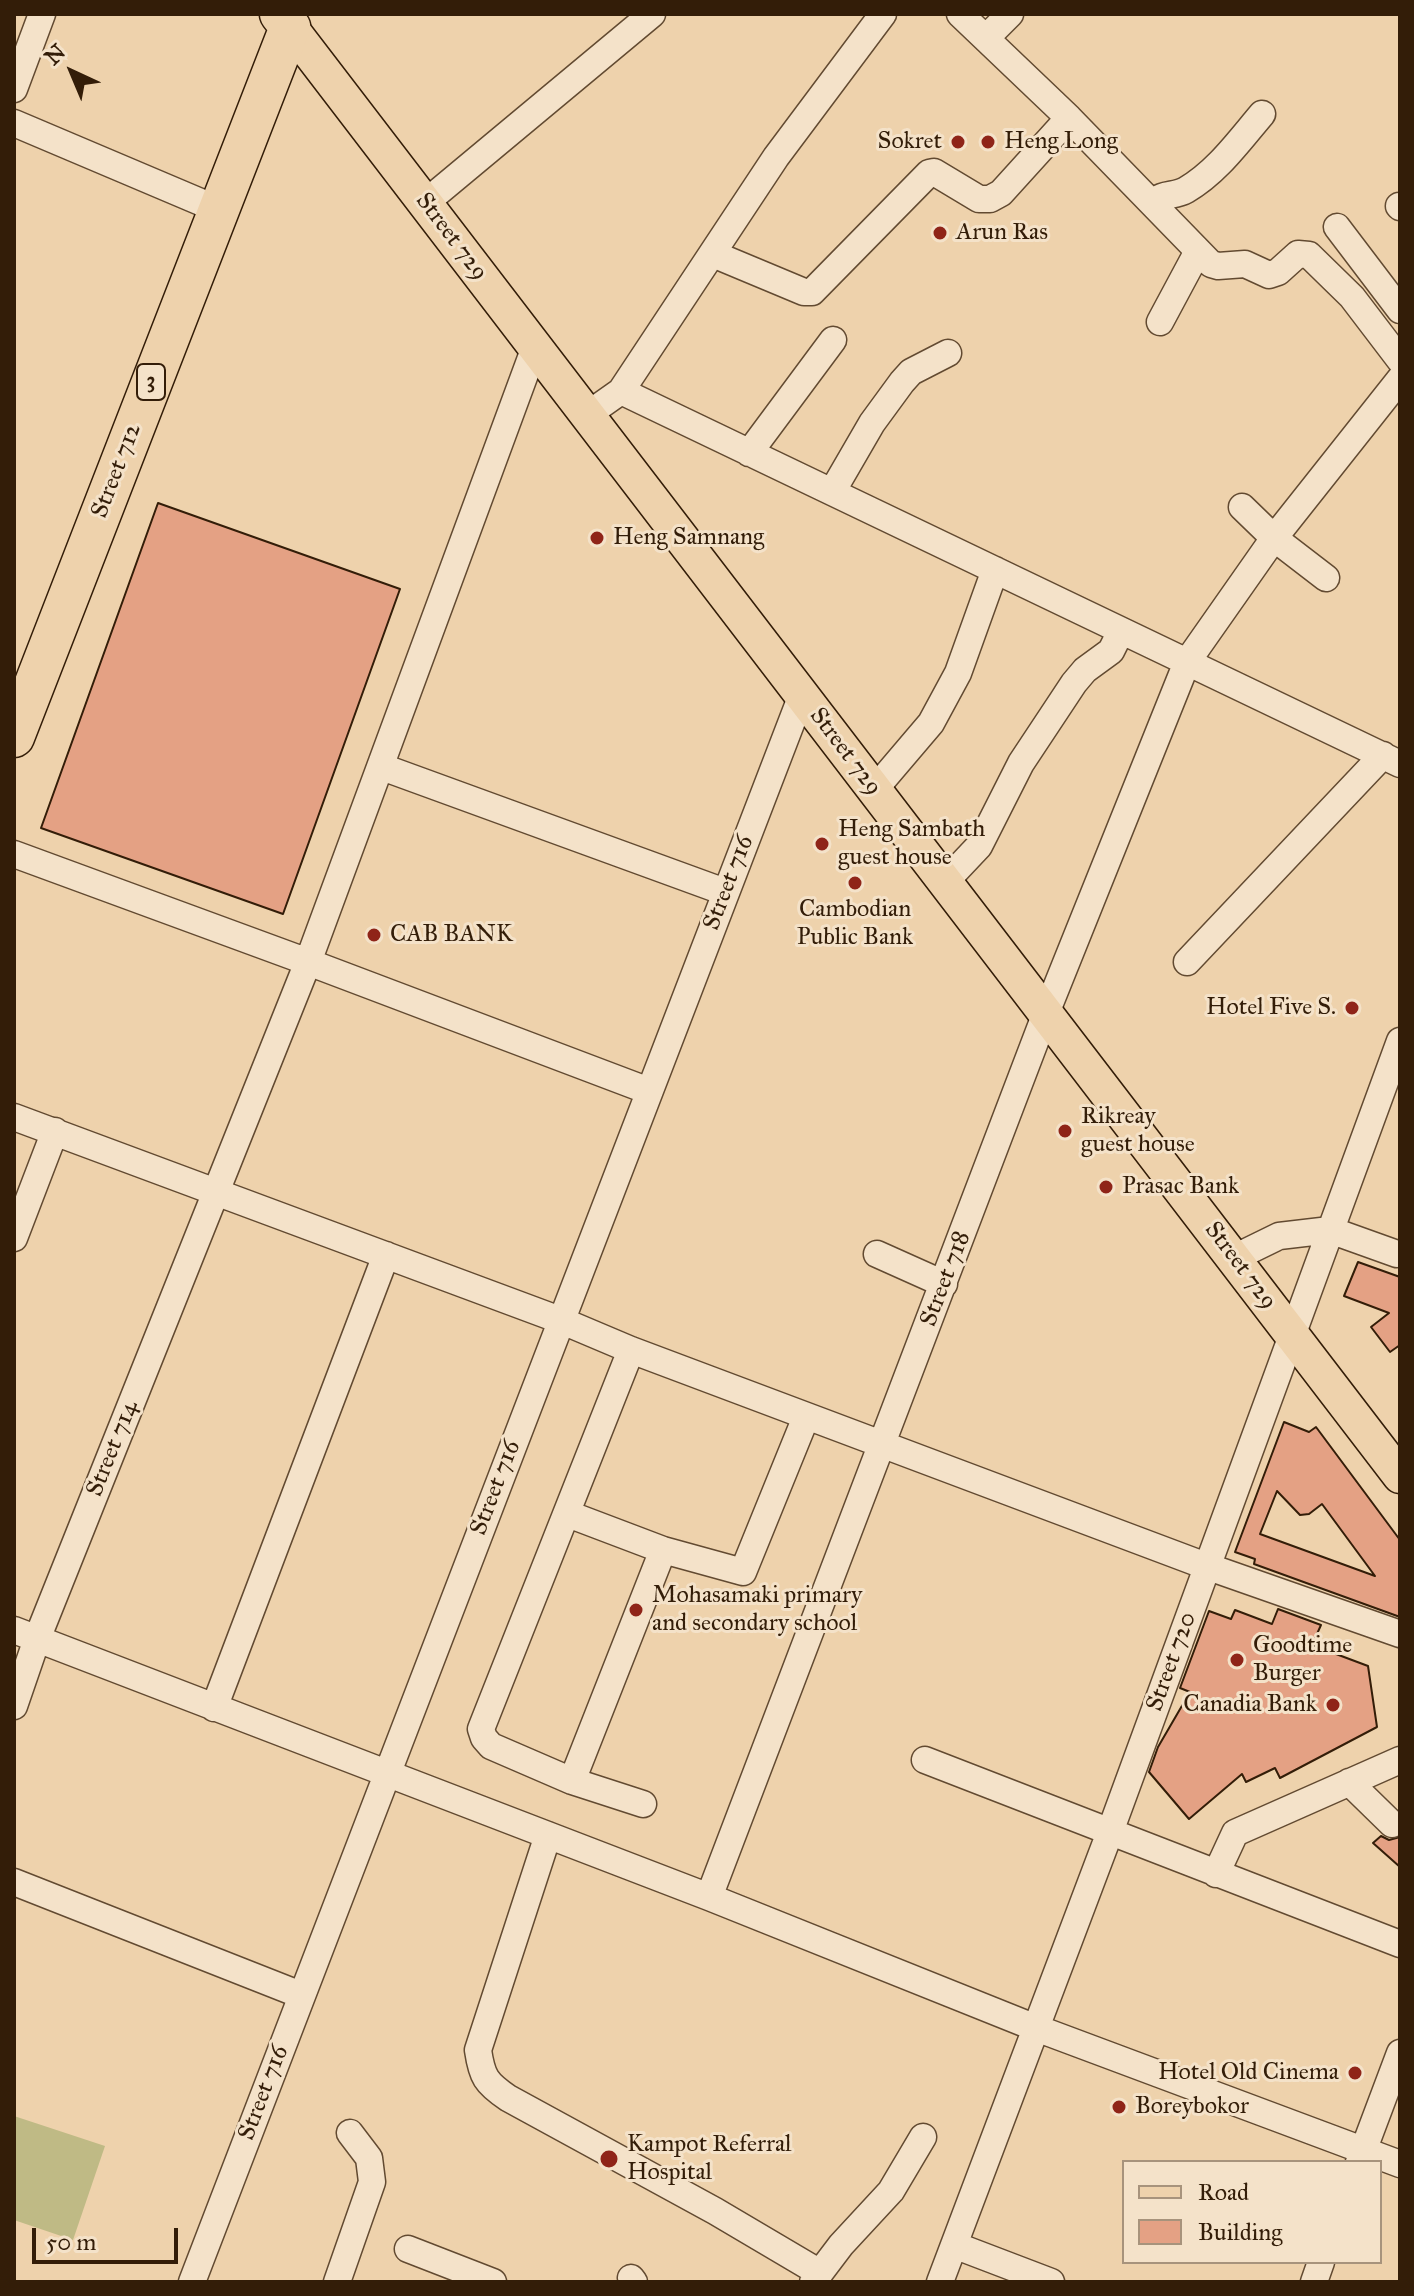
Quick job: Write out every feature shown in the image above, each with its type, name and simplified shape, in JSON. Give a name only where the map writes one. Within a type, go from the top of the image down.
[{"type":"highway","name":"Street 712","points":[[14,737],[217,209],[285,21]]},
{"type":"main road","name":"Street 729","points":[[285,21],[1400,1476]]},
{"type":"street","points":[[14,89],[42,14]]},
{"type":"street","points":[[425,203],[652,14]]},
{"type":"street","points":[[587,415],[621,391],[776,157],[883,14]]},
{"type":"street","points":[[960,14],[1069,118],[1211,264],[1245,264],[1269,275],[1278,272],[1304,252],[1352,297],[1400,360]]},
{"type":"street","points":[[986,38],[1010,14]]},
{"type":"street","points":[[1153,203],[1160,196],[1184,191],[1209,173],[1262,114]]},
{"type":"street","points":[[713,254],[804,292],[812,292],[929,173],[934,172],[979,199],[990,199],[1001,193],[1069,118]]},
{"type":"street","points":[[14,123],[217,209]]},
{"type":"street","points":[[1337,227],[1400,310]]},
{"type":"street","points":[[1160,322],[1198,251]]},
{"type":"street","points":[[749,453],[833,340]]},
{"type":"street","name":"Street 714","points":[[14,1706],[26,1634],[216,1193],[308,962],[535,347]]},
{"type":"street","points":[[832,492],[872,423],[902,382],[911,372],[948,353]]},
{"type":"street","name":"Street 718","points":[[709,1897],[1046,1013],[1187,662],[1274,538],[1400,379]]},
{"type":"street","points":[[621,391],[1392,760],[1187,962]]},
{"type":"street","points":[[1242,507],[1274,538],[1326,578]]},
{"type":"street","points":[[874,790],[931,723],[958,673],[995,570]]},
{"type":"street","points":[[945,882],[979,846],[1021,763],[1074,683],[1085,670],[1111,651],[1121,631]]},
{"type":"street","name":"Street 716","points":[[192,2282],[802,695]]},
{"type":"street","points":[[382,767],[725,892]]},
{"type":"street","points":[[14,854],[649,1091]]},
{"type":"street","name":"Street 720","points":[[940,2282],[1110,1832],[1400,1041]]},
{"type":"street","points":[[14,1117],[560,1320],[806,1417],[1206,1566],[1400,1634]]},
{"type":"street","points":[[14,1238],[55,1131]]},
{"type":"street","points":[[1234,1258],[1279,1236],[1330,1230],[1397,1254]]},
{"type":"street","points":[[877,1254],[944,1284]]},
{"type":"street","points":[[214,1708],[386,1255]]},
{"type":"street","points":[[631,1350],[481,1729],[491,1746],[572,1781],[643,1804]]},
{"type":"street","points":[[568,1514],[663,1550],[743,1572],[806,1417]]},
{"type":"street","points":[[572,1781],[663,1550]]},
{"type":"street","points":[[26,1634],[709,1897],[1361,2156],[1400,2053]]},
{"type":"street","points":[[925,1760],[1400,1944]]},
{"type":"street","points":[[1216,1874],[1235,1833],[1400,1760]]},
{"type":"street","points":[[1349,1782],[1392,1824]]},
{"type":"street","points":[[548,1835],[478,2050],[481,2072],[491,2086],[715,2211],[816,2278],[841,2245],[891,2191],[923,2137]]},
{"type":"street","points":[[14,1882],[301,1995]]},
{"type":"street","points":[[337,2282],[372,2182],[369,2158],[350,2133]]},
{"type":"street","points":[[954,2245],[1051,2282]]},
{"type":"street","points":[[408,2249],[493,2282]]},
{"type":"shaded area","points":[[14,2116],[105,2146],[73,2240],[14,2220]]},
{"type":"building","points":[[158,503],[400,589],[283,914],[41,828]]},
{"type":"building","points":[[1358,1262],[1400,1277],[1400,1345],[1390,1352],[1371,1327],[1389,1313],[1344,1296]]},
{"type":"building","points":[[1284,1422],[1309,1432],[1316,1427],[1400,1540],[1400,1617],[1254,1564],[1255,1559],[1235,1552]],"holes":[[[1277,1491],[1300,1515],[1309,1514],[1322,1504],[1375,1576],[1260,1534]]]},
{"type":"building","points":[[1278,1609],[1321,1625],[1312,1645],[1368,1666],[1377,1727],[1280,1778],[1275,1768],[1246,1782],[1242,1774],[1189,1819],[1149,1772],[1158,1747],[1190,1692],[1180,1688],[1209,1611],[1231,1619],[1235,1610],[1272,1624]]},
{"type":"building","points":[[1381,1836],[1389,1840],[1400,1837],[1400,1867],[1373,1843]]},
{"type":"place","name":"Sokret","points":[[958,142]]},
{"type":"place","name":"Heng Long","points":[[988,142]]},
{"type":"place","name":"Arun Ras","points":[[940,233]]},
{"type":"place","name":"Heng Samnang","points":[[597,538]]},
{"type":"place","name":"Heng Sambath guest house","points":[[822,844]]},
{"type":"place","name":"Cambodian Public Bank","points":[[855,883]]},
{"type":"place","name":"CAB BANK","points":[[374,935]]},
{"type":"place","name":"Hotel Five S.","points":[[1352,1008]]},
{"type":"place","name":"Rikreay guest house","points":[[1065,1131]]},
{"type":"place","name":"Prasac Bank","points":[[1106,1187]]},
{"type":"place","name":"Mohasamaki primary and secondary school","points":[[636,1610]]},
{"type":"place","name":"Goodtime Burger","points":[[1237,1660]]},
{"type":"place","name":"Canadia Bank","points":[[1333,1705]]},
{"type":"place","name":"Hotel Old Cinema","points":[[1355,2073]]},
{"type":"place","name":"Boreybokor","points":[[1119,2107]]},
{"type":"place","name":"Kampot Referral Hospital","points":[[609,2159]]}]
